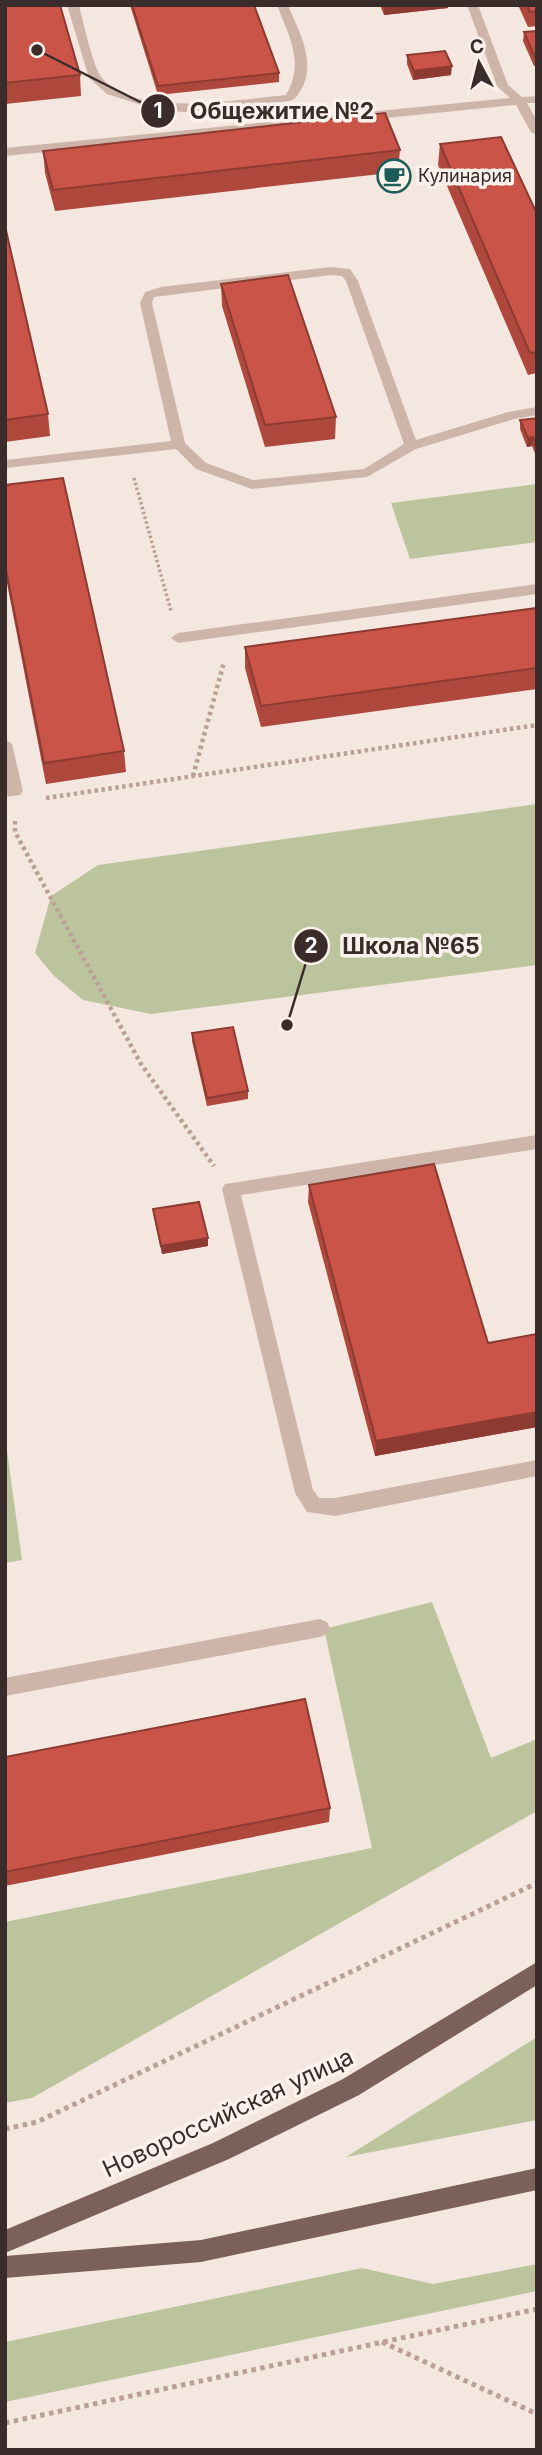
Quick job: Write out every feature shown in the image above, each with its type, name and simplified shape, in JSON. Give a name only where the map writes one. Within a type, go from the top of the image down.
[{"type":"main road","name":"Новороссийская улица","points":[[5,2242],[221,2151],[351,2087],[537,1973]]},
{"type":"main road","points":[[5,2267],[201,2251],[537,2179]]},
{"type":"lane","points":[[73,5],[95,78],[111,92],[157,106],[184,108],[290,98],[298,87],[304,63],[282,5]]},
{"type":"lane","points":[[472,5],[503,86],[520,101],[537,132]]},
{"type":"lane","points":[[5,152],[537,99]]},
{"type":"lane","points":[[411,446],[352,281],[346,272],[331,271],[162,291],[149,295],[146,303],[179,444],[201,466],[252,485],[367,473],[411,446],[513,415],[537,411]]},
{"type":"lane","points":[[5,464],[179,444]]},
{"type":"lane","points":[[178,638],[537,589]]},
{"type":"lane","points":[[5,744],[10,792]]},
{"type":"lane","points":[[537,1142],[231,1189],[304,1493],[314,1506],[335,1507],[537,1468]]},
{"type":"lane","points":[[5,1687],[320,1628]]},
{"type":"path","points":[[126,450],[178,638]]},
{"type":"path","points":[[193,776],[232,630]]},
{"type":"path","points":[[231,1189],[141,1064],[15,832],[10,792],[43,798],[537,726]]},
{"type":"path","points":[[5,2129],[37,2122],[537,1883]]},
{"type":"path","points":[[5,2423],[537,2309]]},
{"type":"path","points":[[381,2341],[537,2414]]},
{"type":"green space","points":[[537,484],[537,542],[410,559],[391,503]]},
{"type":"green space","points":[[537,804],[537,965],[151,1014],[83,1000],[54,976],[35,953],[51,896],[98,865]]},
{"type":"green space","points":[[5,1436],[22,1560],[5,1563]]},
{"type":"green space","points":[[432,1602],[491,1758],[537,1739],[537,1811],[32,2098],[5,2103],[5,1922],[372,1848],[324,1629]]},
{"type":"green space","points":[[537,2037],[537,2120],[346,2157]]},
{"type":"green space","points":[[537,2264],[537,2291],[5,2402],[5,2342],[362,2268],[433,2284]]},
{"type":"building","points":[[5,5],[60,5],[80,75],[5,83]]},
{"type":"building","points":[[132,5],[254,5],[279,73],[158,86]]},
{"type":"building","points":[[527,5],[537,5],[537,11],[530,12]]},
{"type":"building","points":[[537,31],[537,57],[535,57],[524,32]]},
{"type":"building","points":[[445,51],[452,66],[414,71],[407,55]]},
{"type":"building","points":[[385,113],[400,150],[53,190],[43,151]]},
{"type":"building","points":[[501,137],[537,214],[537,352],[530,353],[440,144]]},
{"type":"building","points":[[5,226],[48,414],[5,420]]},
{"type":"building","points":[[288,275],[336,417],[265,425],[221,284]]},
{"type":"building","points":[[537,418],[537,446],[533,437],[528,438],[520,420]]},
{"type":"building","points":[[63,478],[124,751],[44,763],[5,565],[5,485]]},
{"type":"building","points":[[537,608],[537,668],[261,706],[245,647]]},
{"type":"building","points":[[233,1027],[248,1091],[207,1098],[192,1033]]},
{"type":"building","points":[[434,1164],[488,1343],[537,1334],[537,1412],[376,1441],[309,1185]]},
{"type":"building","points":[[199,1202],[208,1238],[161,1246],[153,1209]]},
{"type":"building","points":[[305,1699],[330,1808],[5,1872],[5,1757]]},
{"type":"place","name":"Общежитие №2","points":[[37,50]]},
{"type":"place","name":"Кулинария","points":[[394,176]]},
{"type":"place","name":"Школа №65","points":[[287,1025]]}]
